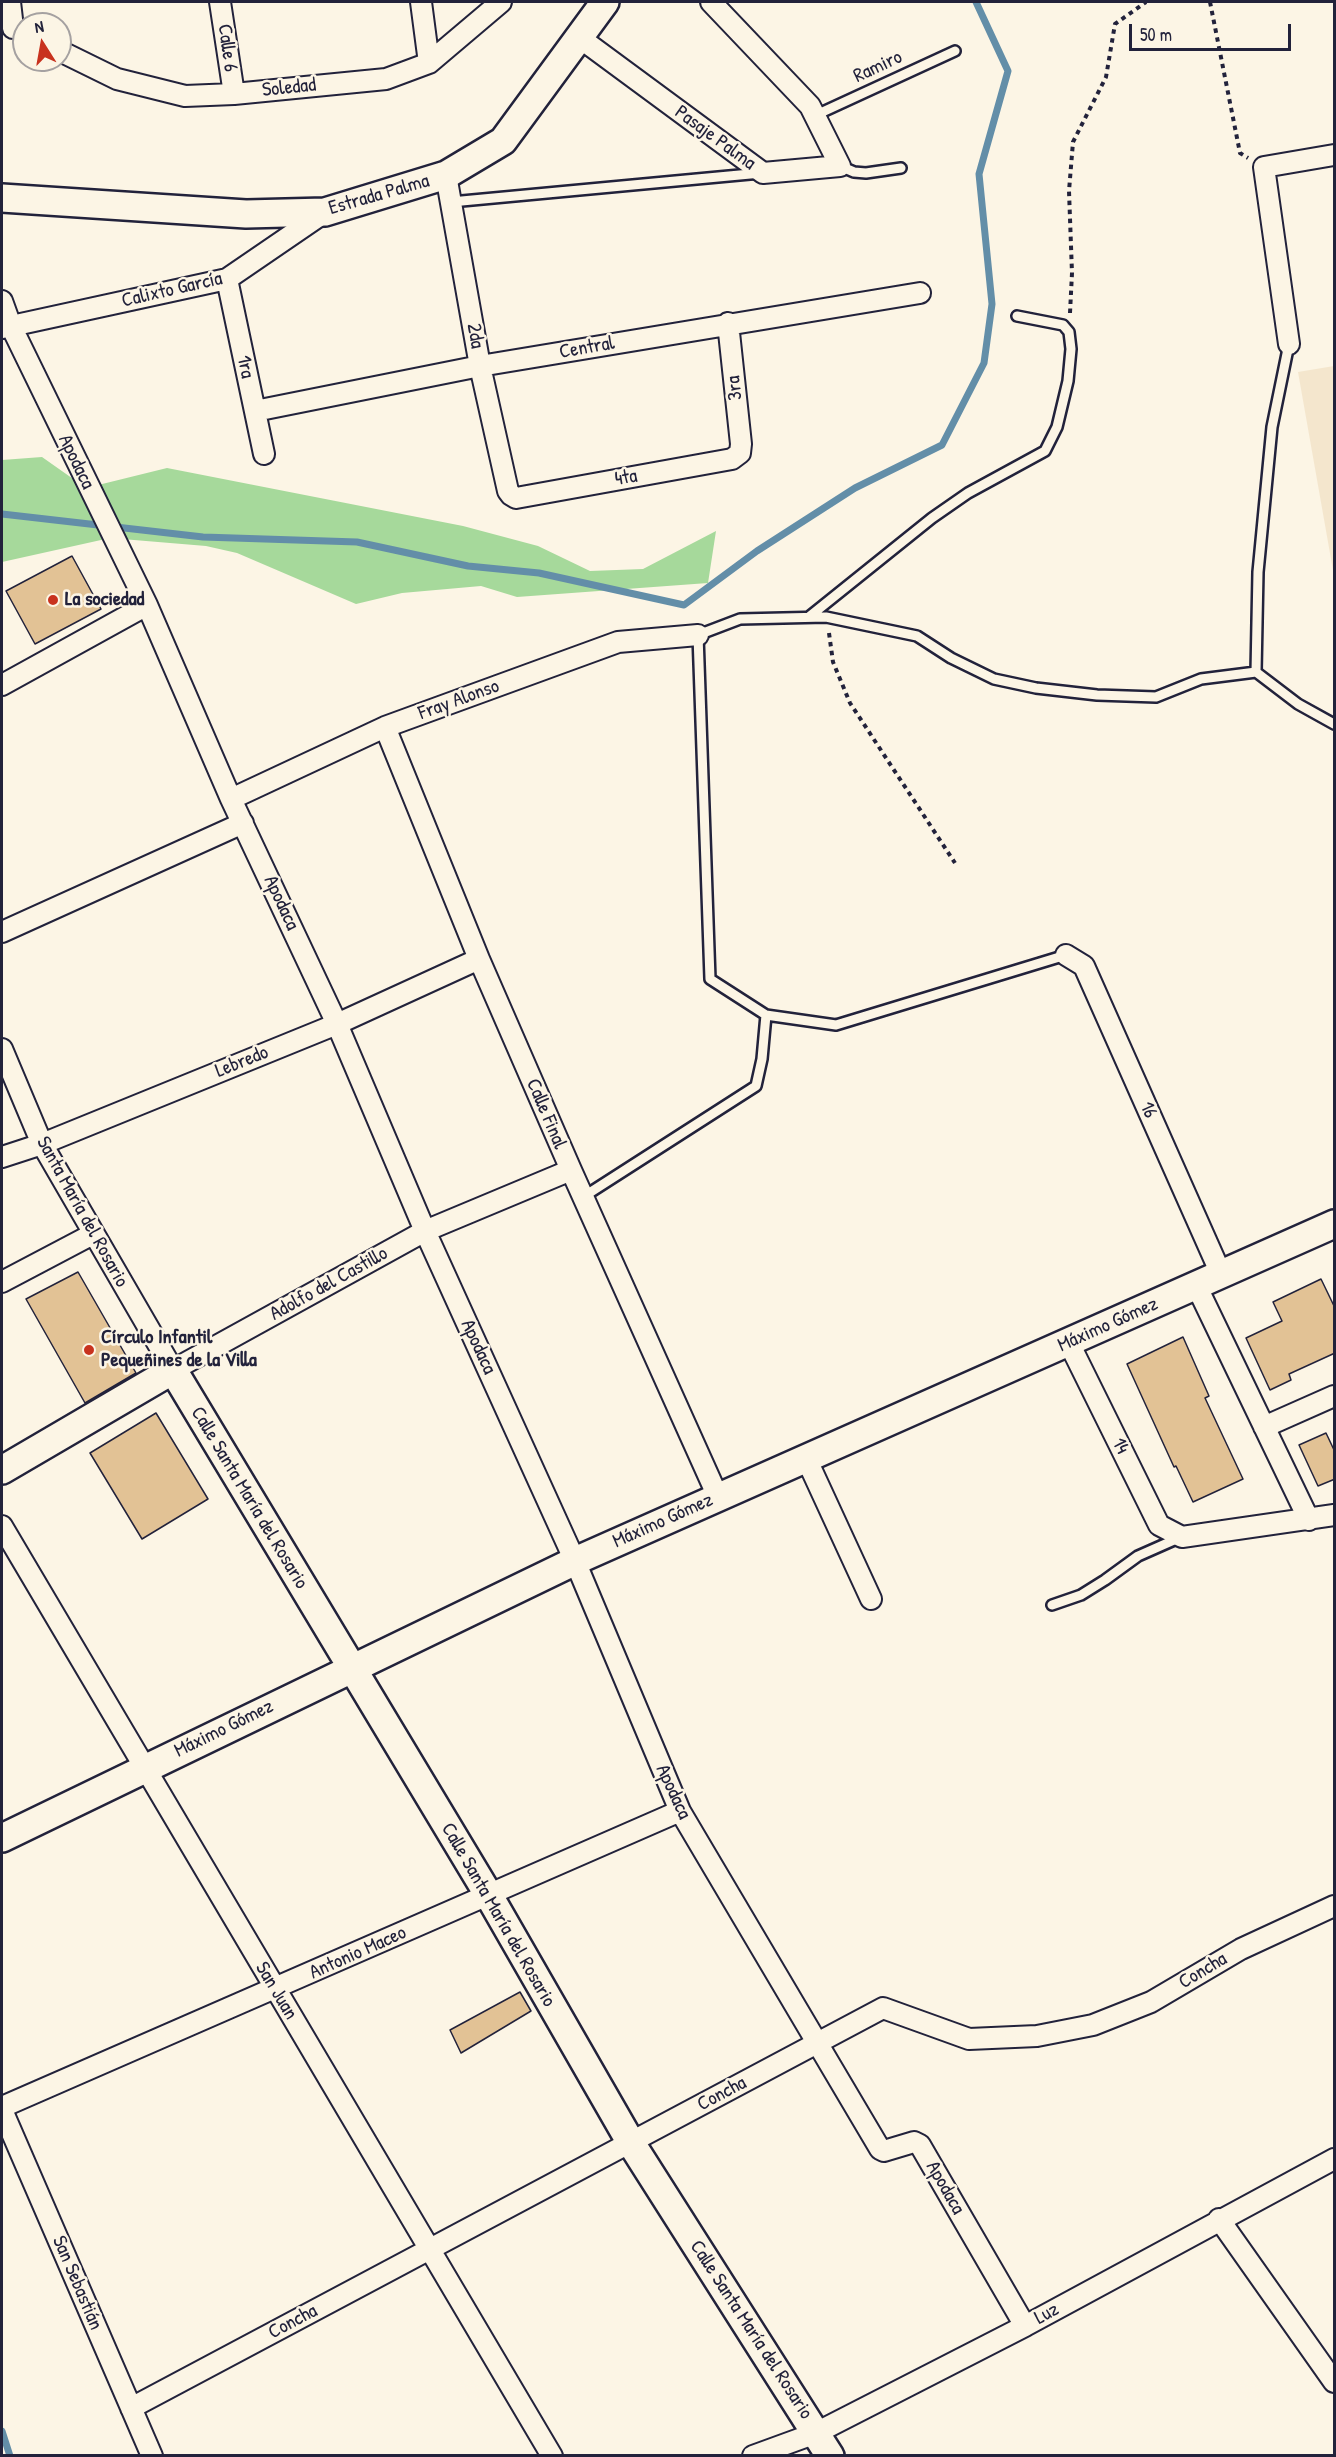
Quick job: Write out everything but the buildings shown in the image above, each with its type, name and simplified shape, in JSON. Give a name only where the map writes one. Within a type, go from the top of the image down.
[{"type":"street","points":[[10,2],[12,20]]},
{"type":"street","name":"Calle 6","points":[[220,2],[234,94]]},
{"type":"street","points":[[421,2],[429,63]]},
{"type":"street","name":"Soledad","points":[[72,57],[117,79],[185,96],[234,94],[386,79],[429,63],[501,2]]},
{"type":"street","name":"Estrada Palma","points":[[2,198],[246,214],[326,212],[446,175],[503,141],[604,2]]},
{"type":"street","points":[[714,2],[810,106],[840,166]]},
{"type":"street","name":"Pasaje Palma","points":[[580,38],[763,173],[840,166]]},
{"type":"street","points":[[1289,344],[1264,167],[1335,155]]},
{"type":"street","name":"2da","points":[[446,175],[480,366],[511,495]]},
{"type":"street","name":"Calixto García","points":[[6,327],[227,279],[326,212]]},
{"type":"street","name":"1ra","points":[[227,279],[264,454]]},
{"type":"street","name":"Central","points":[[255,411],[480,366],[728,323],[920,293]]},
{"type":"street","name":"Apodaca","points":[[2,302],[6,327],[147,605],[231,799],[337,1024],[425,1231],[575,1561],[680,1811],[880,2149],[884,2151],[914,2142],[920,2145],[1025,2326]]},
{"type":"street","name":"3ra","points":[[728,323],[741,444],[740,453]]},
{"type":"street","name":"4ta","points":[[511,495],[516,498],[732,459],[740,453]]},
{"type":"street","points":[[2,685],[147,605]]},
{"type":"street","name":"Fray Alonso","points":[[231,799],[385,727],[618,642],[698,634]]},
{"type":"street","name":"Calle Final","points":[[385,727],[479,959],[718,1497]]},
{"type":"street","points":[[2,932],[243,823]]},
{"type":"street","name":"16","points":[[1066,955],[1084,966],[1221,1274]]},
{"type":"street","name":"Lebredo","points":[[2,1157],[42,1144],[337,1024],[479,959]]},
{"type":"street","name":"Santa María del Rosario","points":[[2,1049],[42,1144],[173,1370]]},
{"type":"street","name":"Adolfo del Castillo","points":[[2,1470],[173,1370],[425,1231],[571,1170]]},
{"type":"street","name":"Máximo Gómez","points":[[2,1838],[575,1561],[1335,1224]]},
{"type":"street","points":[[2,1282],[93,1234]]},
{"type":"street","points":[[1196,1285],[1309,1520]]},
{"type":"street","name":"14","points":[[1069,1342],[1159,1525],[1182,1537]]},
{"type":"street","name":"Calle Santa María del Rosario","points":[[173,1370],[488,1894],[631,2143],[830,2456]]},
{"type":"street","points":[[1264,1427],[1335,1396]]},
{"type":"street","points":[[806,1458],[871,1599]]},
{"type":"street","points":[[1182,1537],[1335,1515]]},
{"type":"street","name":"San Juan","points":[[2,1526],[552,2456]]},
{"type":"street","name":"Antonio Maceo","points":[[2,2109],[680,1811]]},
{"type":"street","name":"Concha","points":[[131,2408],[885,2008],[969,2039],[1037,2036],[1093,2025],[1151,2002],[1241,1948],[1335,1906]]},
{"type":"street","name":"San Sebastián","points":[[2,2109],[152,2456]]},
{"type":"street","name":"Luz","points":[[753,2456],[816,2433],[1025,2326],[1335,2158]]},
{"type":"street","points":[[1219,2219],[1335,2382]]},
{"type":"lane","name":"Ramiro","points":[[816,115],[955,51]]},
{"type":"lane","points":[[840,166],[854,172],[866,173],[901,168]]},
{"type":"lane","points":[[451,202],[763,173]]},
{"type":"lane","points":[[810,616],[932,518],[968,493],[1045,451],[1058,427],[1068,381],[1071,349],[1069,332],[1063,325],[1017,316]]},
{"type":"lane","points":[[1256,672],[1258,572],[1269,449],[1289,344]]},
{"type":"lane","points":[[1066,955],[836,1025],[766,1015],[710,979],[698,634],[740,619],[826,617],[917,636],[951,658],[994,679],[1036,688],[1097,695],[1156,697],[1201,680],[1256,672],[1298,704],[1335,724]]},
{"type":"lane","points":[[583,1197],[756,1086],[762,1059],[766,1015]]},
{"type":"lane","points":[[1052,1605],[1081,1595],[1138,1556],[1182,1537]]},
{"type":"path","points":[[1069,332],[1072,273],[1070,191],[1073,142],[1106,76],[1115,24],[1146,2]]},
{"type":"path","points":[[1210,2],[1240,153],[1264,167]]},
{"type":"path","points":[[826,617],[833,662],[850,703],[955,863]]},
{"type":"shaded area","points":[[1334,366],[1334,576],[1298,372]]},
{"type":"green space","points":[[42,457],[86,488],[167,468],[463,526],[538,546],[590,571],[643,569],[716,531],[708,583],[517,597],[481,586],[402,593],[356,604],[237,553],[206,546],[110,538],[2,562],[2,460]]},
{"type":"waterway","points":[[2,514],[203,537],[357,542],[468,566],[539,573],[684,605],[757,551],[855,488],[942,445],[984,363],[992,304],[979,174],[1008,71],[976,2]]},
{"type":"waterway","points":[[2,2431],[10,2456]]},
{"type":"place","name":"La sociedad","points":[[53,600]]},
{"type":"place","name":"Círculo Infantil Pequeñines de la Villa","points":[[89,1350]]}]
